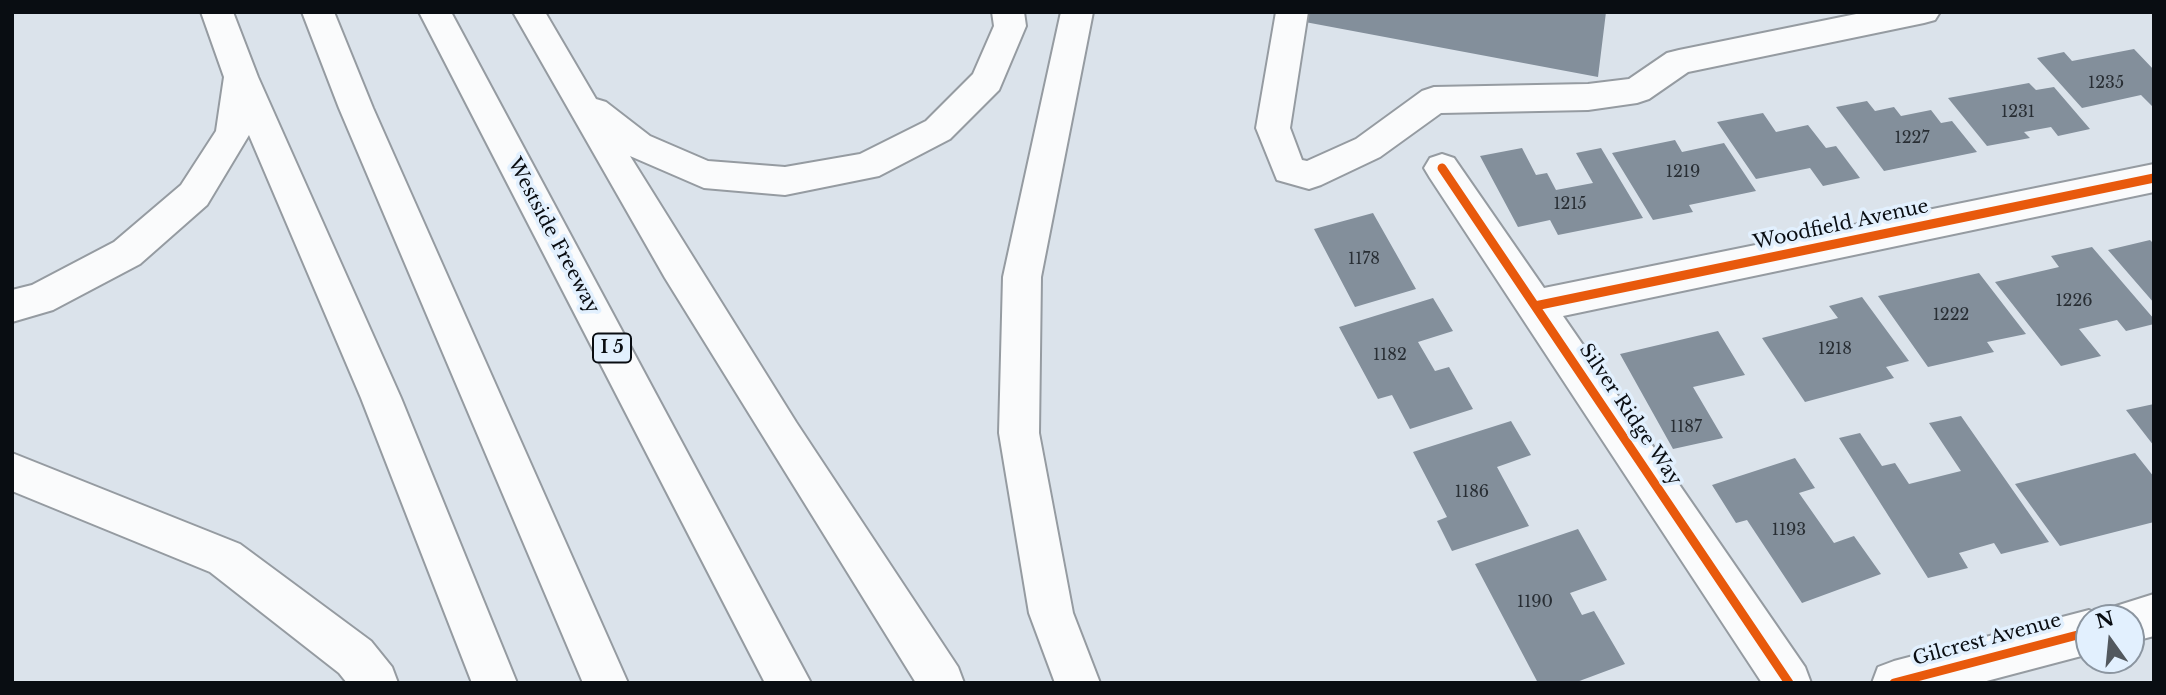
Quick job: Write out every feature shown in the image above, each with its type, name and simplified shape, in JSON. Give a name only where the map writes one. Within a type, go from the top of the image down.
[{"type":"main road","points":[[217,12],[241,76],[381,398],[495,683]]},
{"type":"main road","points":[[318,12],[356,108],[606,683]]},
{"type":"main road","name":"Westside Freeway","points":[[435,12],[789,683]]},
{"type":"main road","points":[[529,12],[576,97],[794,455],[942,683]]},
{"type":"main road","points":[[576,97],[638,145],[704,174],[785,181],[867,166],[938,130],[987,81],[1010,26],[1008,12]]},
{"type":"main road","points":[[1077,12],[1022,278],[1019,433],[1051,613],[1078,683]]},
{"type":"main road","points":[[1292,12],[1273,128],[1289,170],[1309,175],[1368,148],[1434,100],[1588,97],[1637,90],[1679,62],[1924,12]]},
{"type":"main road","points":[[12,306],[40,299],[127,253],[194,195],[233,133],[241,76]]},
{"type":"main road","name":"Silver Ridge Way","points":[[1442,167],[1789,683]]},
{"type":"main road","name":"Woodfield Avenue","points":[[1535,306],[2154,177]]},
{"type":"main road","points":[[12,472],[225,558],[355,657],[376,683]]},
{"type":"main road","name":"Gilcrest Avenue","points":[[1894,683],[2075,636]]},
{"type":"building","points":[[1307,12],[1606,12],[1598,77],[1305,22]]},
{"type":"building","points":[[2134,49],[2154,70],[2154,108],[2141,95],[2082,108],[2037,58],[2064,52],[2072,61]]},
{"type":"building","points":[[2029,83],[2036,90],[2054,87],[2090,129],[2058,136],[2051,127],[2024,132],[2030,138],[1987,146],[1948,98]]},
{"type":"building","points":[[1867,101],[1875,111],[1894,107],[1901,116],[1931,110],[1941,123],[1952,121],[1977,152],[1884,171],[1836,107]]},
{"type":"building","points":[[1763,113],[1776,132],[1808,125],[1826,148],[1836,146],[1860,178],[1823,186],[1810,168],[1756,179],[1717,122]]},
{"type":"building","points":[[1675,140],[1682,152],[1724,143],[1756,191],[1689,205],[1693,212],[1653,220],[1612,153]]},
{"type":"building","points":[[1522,148],[1536,175],[1547,173],[1556,190],[1593,183],[1576,153],[1601,148],[1643,218],[1558,235],[1550,220],[1518,227],[1480,156]]},
{"type":"building","points":[[1373,213],[1416,289],[1355,307],[1314,229]]},
{"type":"building","points":[[2150,240],[2154,244],[2154,303],[2108,250]]},
{"type":"building","points":[[2092,247],[2154,319],[2154,324],[2126,331],[2117,320],[2079,329],[2101,356],[2061,366],[1995,282],[2059,267],[2051,256]]},
{"type":"building","points":[[1979,273],[2026,334],[1987,342],[1994,352],[1928,367],[1878,296]]},
{"type":"building","points":[[1862,297],[1909,361],[1886,367],[1894,378],[1805,402],[1762,338],[1838,318],[1829,306]]},
{"type":"building","points":[[1433,298],[1453,331],[1418,342],[1435,371],[1449,367],[1473,409],[1410,429],[1392,395],[1378,399],[1339,327]]},
{"type":"building","points":[[1718,331],[1745,375],[1693,387],[1723,438],[1673,449],[1620,354]]},
{"type":"building","points":[[2154,404],[2154,446],[2126,410]]},
{"type":"building","points":[[1961,416],[2049,542],[2001,554],[1994,543],[1959,553],[1968,568],[1928,578],[1839,438],[1860,433],[1882,466],[1895,463],[1909,484],[1961,471],[1929,423]]},
{"type":"building","points":[[1511,421],[1531,455],[1497,467],[1529,526],[1452,551],[1437,521],[1447,517],[1413,452]]},
{"type":"building","points":[[2135,453],[2154,477],[2154,522],[2060,546],[2015,484]]},
{"type":"building","points":[[1795,458],[1815,488],[1799,493],[1834,543],[1854,536],[1881,574],[1802,603],[1747,520],[1736,523],[1712,485]]},
{"type":"building","points":[[1578,529],[1607,580],[1570,593],[1582,615],[1594,611],[1625,664],[1574,683],[1538,683],[1475,564]]},
{"type":"cycle path","points":[[1442,168],[1789,683]]},
{"type":"cycle path","points":[[1535,306],[2154,178]]},
{"type":"cycle path","points":[[1894,683],[2075,636]]}]
